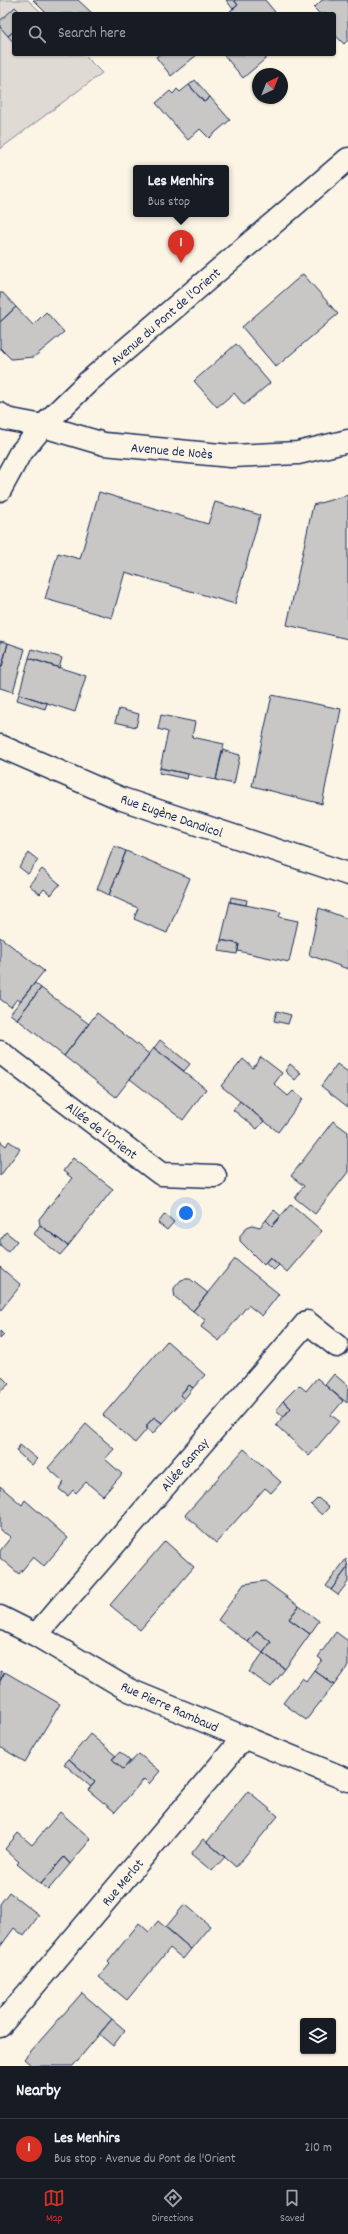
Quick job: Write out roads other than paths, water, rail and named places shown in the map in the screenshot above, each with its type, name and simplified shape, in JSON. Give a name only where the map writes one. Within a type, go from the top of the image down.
[{"type":"street","name":"Avenue du Pont de l'Orient","points":[[0,490],[19,455],[43,426],[88,382],[348,159]]},
{"type":"street","name":"Avenue de Noès","points":[[0,414],[6,419],[43,426],[104,444],[231,456],[298,453],[348,441]]},
{"type":"street","name":"Rue Eugène Dandicol","points":[[0,746],[122,798],[348,874]]},
{"type":"street","name":"Allée de l'Orient","points":[[0,1052],[161,1174],[215,1176]]},
{"type":"street","name":"Allée Gamay","points":[[36,1635],[307,1322],[337,1346]]},
{"type":"street","name":"Rue Pierre Rambaud","points":[[0,1617],[36,1635],[129,1690],[348,1780]]},
{"type":"street","name":"Rue Merlot","points":[[1,2024],[243,1738]]},
{"type":"place","name":"Les Menhirs","points":[[181,263]]}]
